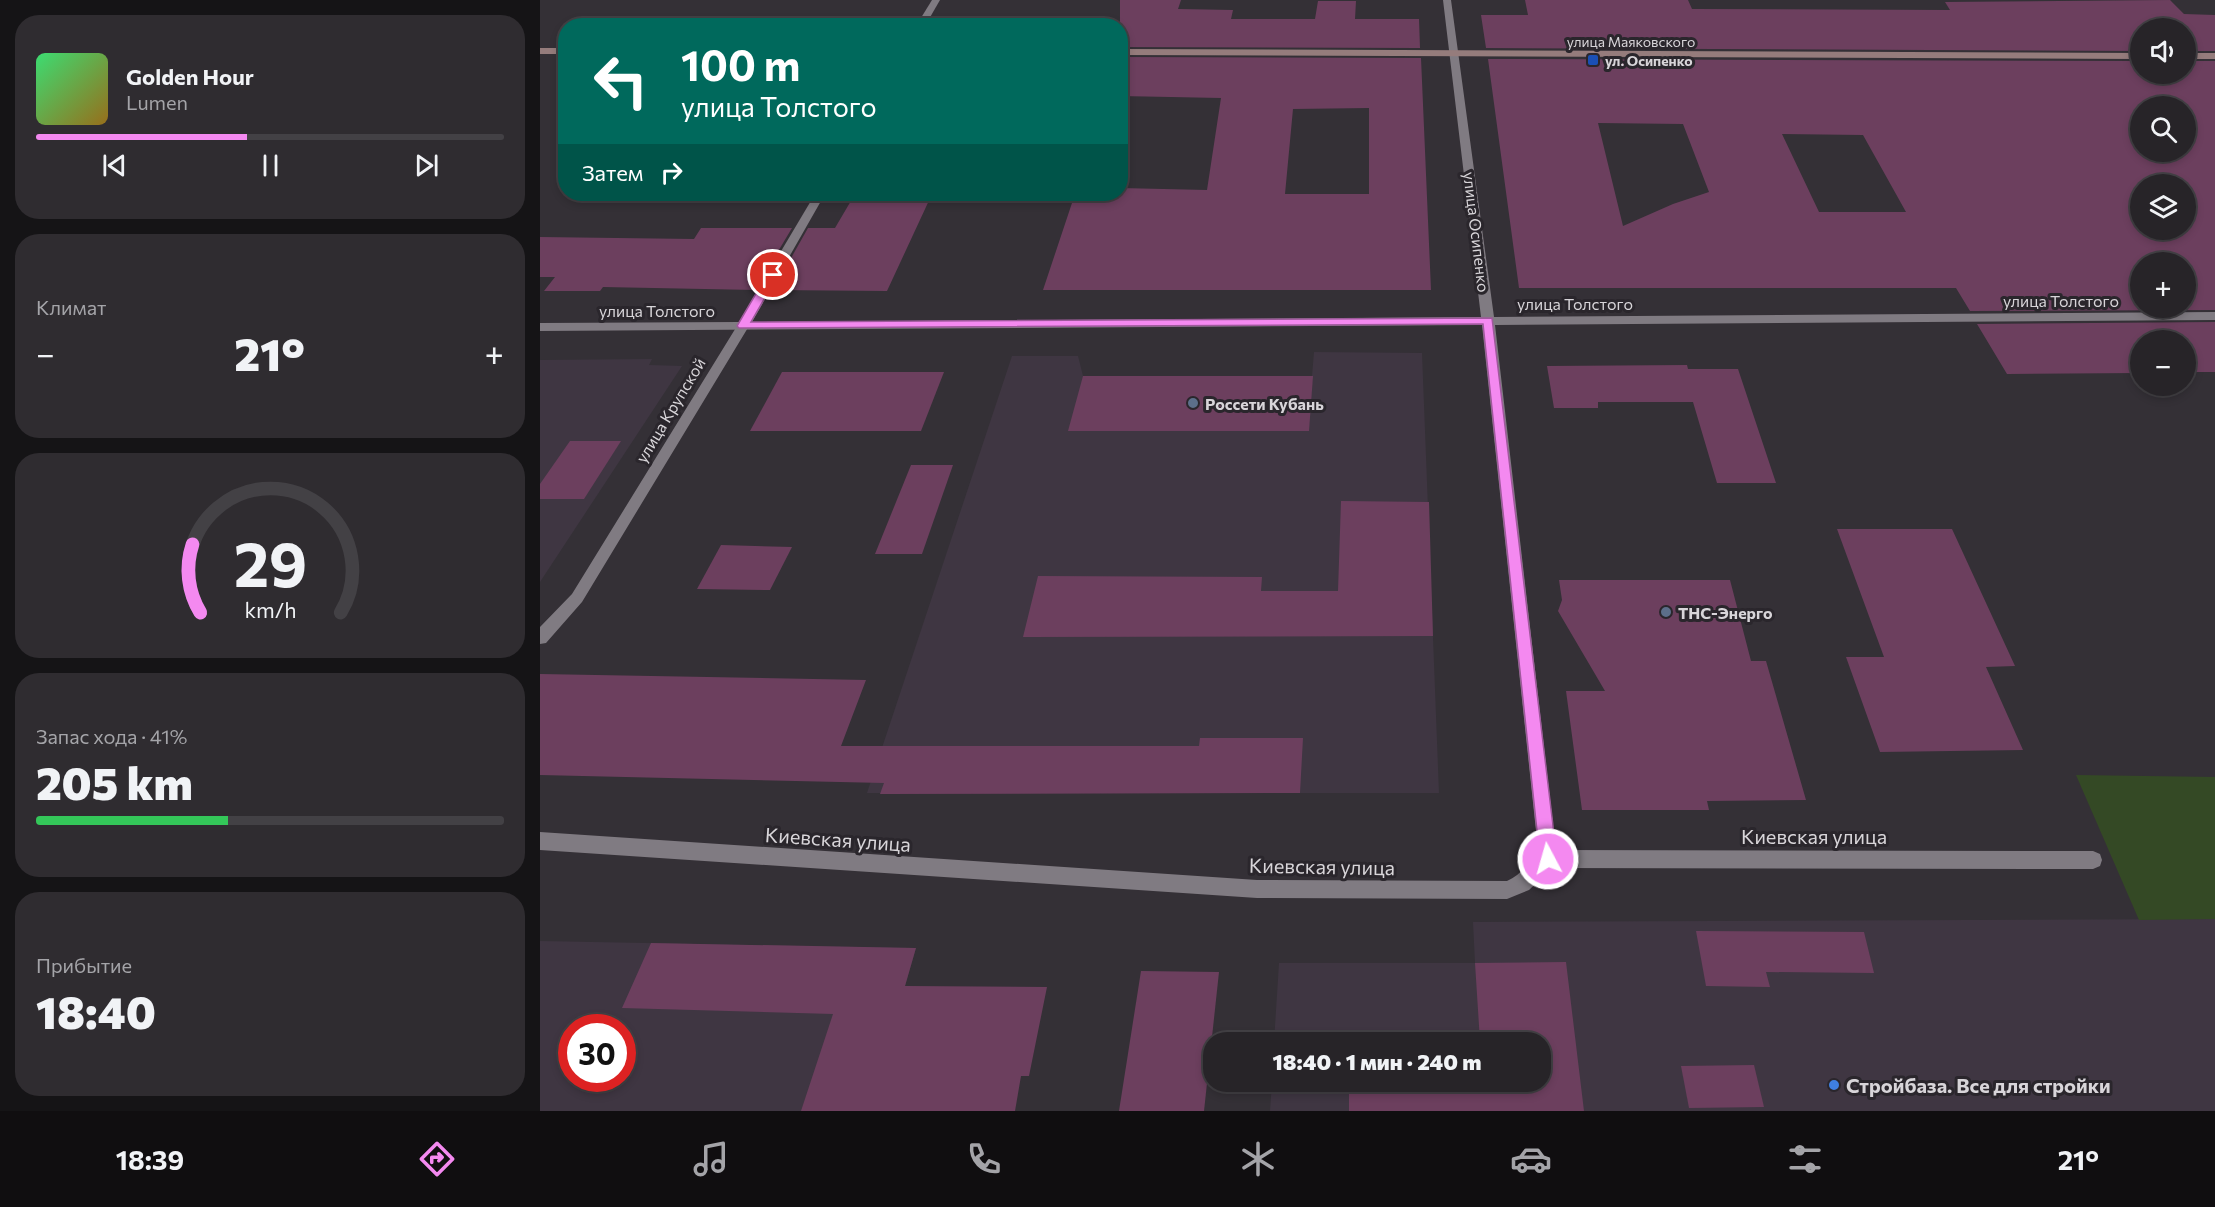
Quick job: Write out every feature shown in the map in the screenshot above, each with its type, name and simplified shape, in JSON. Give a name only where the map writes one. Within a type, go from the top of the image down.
[{"type":"street","points":[[925,18],[936,0]]},
{"type":"street","name":"улица Осипенко","points":[[1447,0],[1488,321],[1548,859]]},
{"type":"street","points":[[540,51],[558,51]]},
{"type":"street","name":"улица Маяковского","points":[[1128,52],[2130,56]]},
{"type":"street","points":[[2196,56],[2215,56]]},
{"type":"street","name":"улица Крупской","points":[[540,638],[577,598],[743,326],[816,201]]},
{"type":"street","name":"улица Толстого","points":[[540,327],[2215,316]]},
{"type":"street","name":"Киевская улица","points":[[540,841],[1257,889],[1507,890],[1515,888],[1528,879],[1548,859],[2093,860]]},
{"type":"shaded area","points":[[1314,352],[1422,353],[1439,793],[867,793],[1012,356],[1078,356],[1083,376],[1312,376]]},
{"type":"shaded area","points":[[652,359],[649,365],[682,366],[540,582],[540,360]]},
{"type":"shaded area","points":[[2215,919],[2215,1111],[1270,1111],[1271,1092],[1551,1092],[1551,1032],[1275,1032],[1279,963],[1475,963],[1473,922]]},
{"type":"shaded area","points":[[540,941],[916,948],[869,1111],[540,1111]]},
{"type":"green space","points":[[2076,775],[2215,777],[2215,919],[2139,920]]},
{"type":"building","points":[[1120,0],[1181,0],[1178,9],[1233,10],[1231,19],[1315,19],[1318,1],[1356,1],[1355,19],[1419,19],[1420,48],[1128,47],[1128,18],[1120,18]]},
{"type":"building","points":[[1525,0],[1688,0],[1692,9],[1950,10],[1945,2],[2170,0],[2184,14],[2215,15],[2215,51],[2196,51],[2196,18],[2130,18],[2130,51],[1486,48],[1481,15],[1528,15]]},
{"type":"building","points":[[1128,57],[1421,58],[1431,290],[1043,290],[1073,201],[1128,201],[1128,188],[1207,190],[1221,98],[1128,96]],"holes":[[[1369,108],[1369,194],[1285,194],[1293,109]]]},
{"type":"building","points":[[1488,59],[2130,61],[2130,84],[2196,84],[2196,61],[2215,61],[2215,310],[2196,310],[2196,252],[2130,252],[2130,310],[1970,311],[1956,288],[1519,288]],"holes":[[[1598,123],[1683,124],[1709,192],[1673,204],[1623,226]],[[1782,134],[1863,135],[1906,212],[1819,212]]]},
{"type":"building","points":[[851,201],[929,201],[887,291],[773,290],[808,228],[835,228]]},
{"type":"building","points":[[701,228],[792,228],[755,290],[603,287],[600,291],[544,291],[555,277],[540,277],[540,237],[694,239]]},
{"type":"building","points":[[2215,322],[2215,372],[2196,372],[2196,330],[2130,330],[2130,373],[2007,374],[1977,324]]},
{"type":"building","points":[[1687,365],[1688,369],[1738,369],[1776,483],[1717,483],[1693,402],[1598,402],[1598,408],[1554,408],[1547,366]]},
{"type":"building","points":[[782,372],[944,372],[921,431],[750,431]]},
{"type":"building","name":"Россети Кубань","points":[[1083,376],[1313,376],[1309,431],[1068,431]]},
{"type":"building","points":[[570,441],[621,441],[584,499],[540,499],[540,484]]},
{"type":"building","points":[[911,465],[953,465],[922,554],[875,554]]},
{"type":"building","points":[[1341,501],[1429,502],[1433,636],[1023,637],[1038,576],[1262,577],[1261,591],[1338,591]]},
{"type":"building","points":[[1837,529],[1952,529],[2015,666],[1986,667],[2023,750],[1880,752],[1846,657],[1884,657]]},
{"type":"building","points":[[721,545],[792,547],[770,590],[697,589]]},
{"type":"building","points":[[1559,580],[1730,580],[1751,661],[1766,661],[1806,800],[1707,801],[1709,810],[1582,810],[1566,691],[1605,691],[1558,611],[1562,600]]},
{"type":"building","points":[[540,674],[866,680],[841,746],[1199,746],[1200,738],[1303,738],[1300,793],[880,794],[884,783],[540,775]]},
{"type":"building","points":[[1696,931],[1864,932],[1874,973],[1766,972],[1770,987],[1706,986]]},
{"type":"building","points":[[651,943],[916,948],[905,986],[1047,987],[1029,1076],[1021,1076],[1015,1111],[801,1111],[833,1014],[622,1008]]},
{"type":"building","points":[[1566,962],[1584,1111],[1349,1111],[1349,1092],[1551,1092],[1551,1032],[1479,1032],[1475,963]]},
{"type":"building","points":[[1141,971],[1219,972],[1213,1032],[1203,1032],[1203,1092],[1206,1092],[1204,1111],[1119,1111]]},
{"type":"building","points":[[1754,1065],[1764,1107],[1689,1108],[1681,1066]]},
{"type":"place","name":"ул. Осипенко","points":[[1593,60]]},
{"type":"place","name":"Россети Кубань","points":[[1193,403]]},
{"type":"place","name":"ТНС-Энерго","points":[[1666,612]]},
{"type":"place","name":"Стройбаза. Все для стройки","points":[[1834,1085]]},
{"type":"route","points":[[773,275],[743,326],[1488,321],[1548,859]]}]
